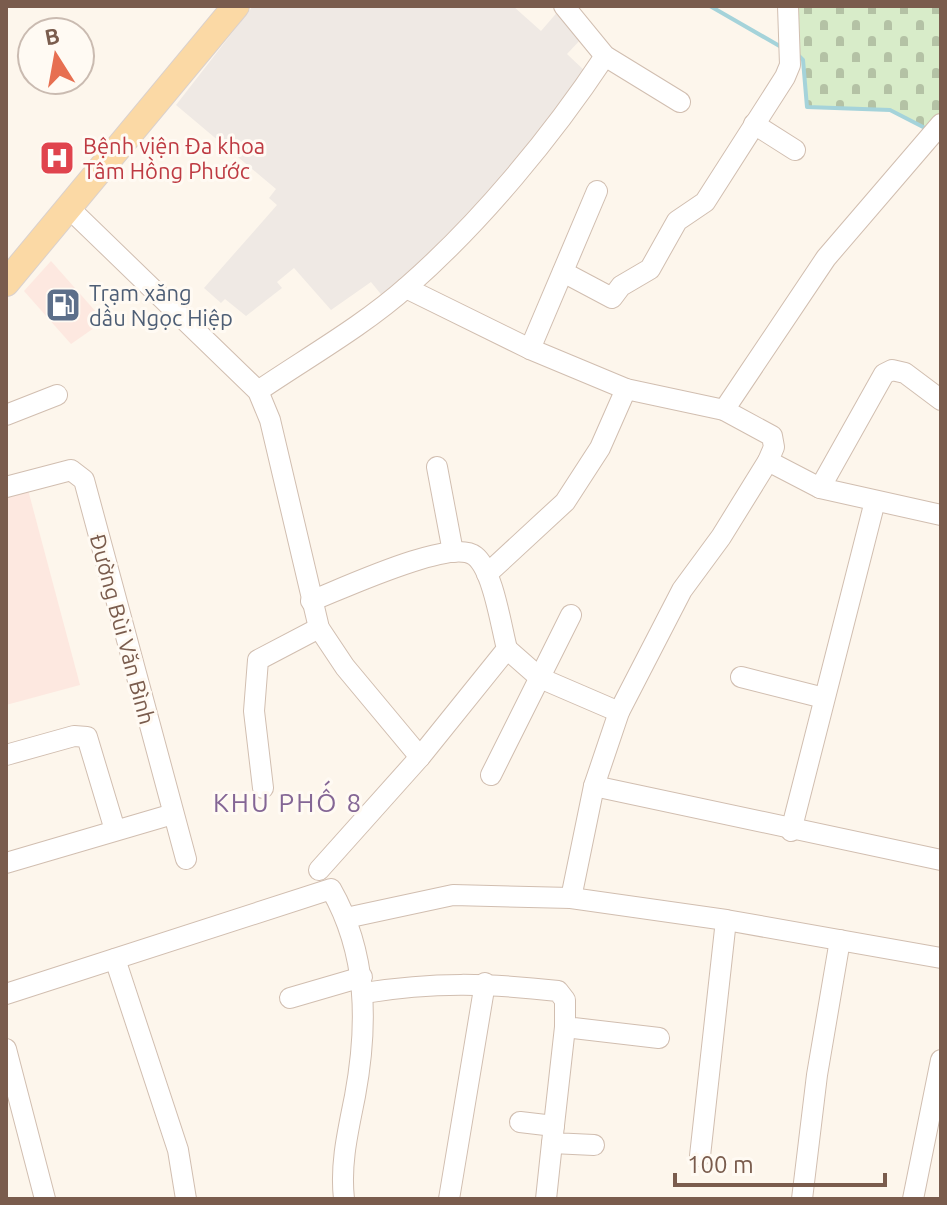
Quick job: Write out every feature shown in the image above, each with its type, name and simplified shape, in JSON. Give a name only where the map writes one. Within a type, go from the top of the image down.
[{"type":"main road","points":[[6,262],[207,27],[236,6]]},
{"type":"main road","points":[[6,283],[70,209],[207,27]]},
{"type":"street","points":[[564,6],[605,56],[680,102]]},
{"type":"street","points":[[563,272],[612,298],[621,286],[642,276],[656,261],[677,221],[705,202],[790,65],[788,6]]},
{"type":"street","points":[[258,391],[406,288],[464,232],[576,100],[605,56]]},
{"type":"street","points":[[754,124],[795,150]]},
{"type":"street","points":[[724,410],[826,258],[935,129]]},
{"type":"street","points":[[530,349],[597,191]]},
{"type":"street","points":[[70,209],[258,391],[270,420],[319,628],[345,667],[420,757]]},
{"type":"street","points":[[406,288],[530,349],[626,389],[724,410],[772,436],[774,447],[768,461],[721,537],[682,590],[619,712],[594,786],[571,898]]},
{"type":"street","points":[[820,488],[884,374],[892,370],[905,373],[940,398]]},
{"type":"street","points":[[487,574],[565,502],[600,448],[626,389]]},
{"type":"street","points":[[6,415],[57,395]]},
{"type":"street","points":[[768,461],[820,488],[941,515]]},
{"type":"street","points":[[437,467],[453,552]]},
{"type":"street","name":"Đường Bùi Văn Bình","points":[[6,487],[65,470],[77,472],[84,480],[186,859]]},
{"type":"street","points":[[791,831],[875,501]]},
{"type":"street","points":[[311,601],[425,558],[468,552],[477,557],[487,574],[507,649],[540,678],[619,712]]},
{"type":"street","points":[[491,775],[571,615]]},
{"type":"street","points":[[263,788],[254,711],[258,660],[319,628]]},
{"type":"street","points":[[319,870],[420,757],[507,649]]},
{"type":"street","points":[[741,677],[824,698]]},
{"type":"street","points":[[6,755],[74,736],[87,737],[115,830]]},
{"type":"street","points":[[594,786],[791,831],[941,860]]},
{"type":"street","points":[[6,863],[173,814]]},
{"type":"street","points":[[6,994],[331,889],[346,918],[363,985],[356,1092],[341,1176],[344,1199]]},
{"type":"street","points":[[346,918],[453,895],[571,898],[726,920],[941,958]]},
{"type":"street","points":[[700,1156],[726,920]]},
{"type":"street","points":[[802,1199],[817,1075],[840,940]]},
{"type":"street","points":[[115,959],[178,1150],[186,1199]]},
{"type":"street","points":[[290,998],[363,985],[427,983],[485,983],[558,991],[565,1000],[565,1027],[546,1199]]},
{"type":"street","points":[[449,1199],[485,983]]},
{"type":"street","points":[[565,1027],[659,1038]]},
{"type":"street","points":[[6,1049],[45,1199]]},
{"type":"street","points":[[913,1199],[940,1064]]},
{"type":"street","points":[[520,1122],[553,1135],[594,1145]]},
{"type":"shaded area","points":[[253,6],[513,6],[541,31],[560,9],[583,37],[567,54],[587,73],[459,230],[384,298],[371,282],[331,310],[294,268],[277,282],[282,288],[246,316],[225,299],[221,303],[204,288],[277,205],[269,198],[276,189],[176,105]]},
{"type":"shaded area","name":"Trạm xăng dầu Ngọc Hiệp","points":[[51,261],[104,321],[71,344],[24,291]]},
{"type":"shaded area","points":[[27,486],[80,685],[6,705],[6,492]]},
{"type":"green space","points":[[793,6],[941,6],[941,117],[926,129],[890,110],[807,107],[803,60],[794,53]]},
{"type":"waterway","points":[[710,6],[783,48]]},
{"type":"waterway","points":[[798,55],[803,60],[807,107],[890,110],[927,129]]},
{"type":"place","name":"Bệnh viện Đa khoa Tâm Hồng Phước","points":[[57,158]]},
{"type":"place","name":"Trạm xăng dầu Ngọc Hiệp","points":[[63,305]]},
{"type":"district","name":"KHU PHỐ 8","points":[[288,802]]}]
